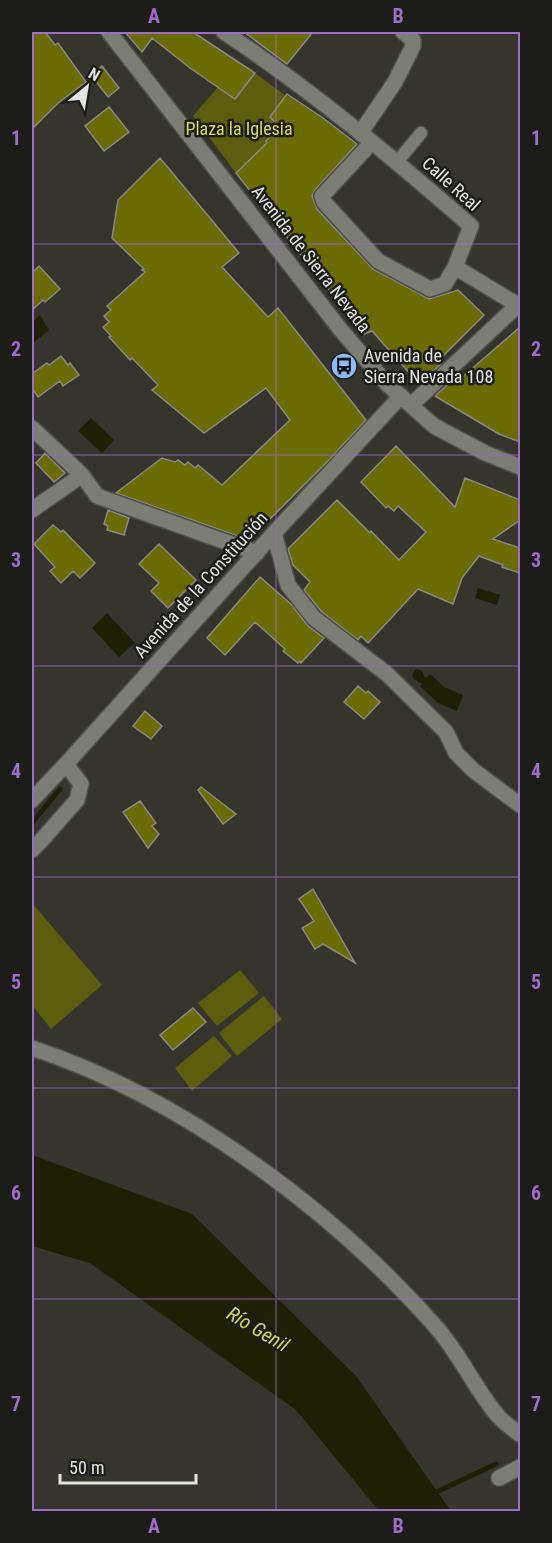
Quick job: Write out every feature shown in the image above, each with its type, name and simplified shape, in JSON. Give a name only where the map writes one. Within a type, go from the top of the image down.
[{"type":"street","name":"Avenida de Sierra Nevada","points":[[109,32],[340,329],[387,384],[434,426],[485,453],[520,467]]},
{"type":"street","name":"Calle Real","points":[[224,32],[367,137],[471,226],[455,267]]},
{"type":"street","points":[[403,32],[413,40],[413,46],[367,137],[322,196],[324,202],[378,261],[409,279],[430,289],[446,284],[455,267],[520,305]]},
{"type":"street","name":"Calle Real","points":[[397,162],[421,133]]},
{"type":"street","name":"Avenida de la Constitución","points":[[32,800],[274,533],[406,401],[520,305]]},
{"type":"street","points":[[32,428],[82,475],[97,496],[257,553]]},
{"type":"street","points":[[32,510],[82,475]]},
{"type":"street","points":[[274,533],[288,585],[314,618],[387,674],[446,732],[456,753],[472,770],[520,805]]},
{"type":"street","points":[[32,850],[77,800],[81,784],[66,764]]},
{"type":"street","points":[[32,1048],[55,1055],[136,1091],[201,1129],[277,1180],[368,1256],[438,1328],[499,1418],[520,1434]]},
{"type":"street","points":[[499,1478],[520,1467]]},
{"type":"green space","name":"Plaza la Iglesia","points":[[255,73],[286,96],[270,117],[279,126],[266,141],[267,143],[236,173],[193,116],[218,87],[235,98]]},
{"type":"green space","points":[[32,903],[102,985],[51,1029],[32,1005]]},
{"type":"green space","points":[[240,970],[259,993],[217,1026],[198,1003]]},
{"type":"green space","points":[[264,996],[282,1019],[237,1056],[219,1033]]},
{"type":"green space","points":[[214,1036],[232,1056],[192,1091],[175,1068]]},
{"type":"water","points":[[40,315],[49,330],[32,344],[32,322]]},
{"type":"water","points":[[91,418],[114,440],[102,453],[78,431]]},
{"type":"water","points":[[478,588],[500,595],[497,605],[475,598]]},
{"type":"water","points":[[107,613],[135,643],[119,657],[92,628]]},
{"type":"water","points":[[417,669],[422,671],[426,678],[430,674],[444,687],[463,695],[457,711],[438,703],[420,686],[422,684],[412,676]]},
{"type":"water","name":"Río Genil","points":[[32,1155],[192,1214],[356,1376],[451,1511],[379,1511],[296,1410],[90,1263],[32,1246]]},
{"type":"building","points":[[32,32],[45,32],[55,45],[58,43],[86,82],[58,103],[32,129]]},
{"type":"building","points":[[125,32],[193,32],[255,73],[235,99],[152,38],[142,52]]},
{"type":"building","points":[[244,32],[313,32],[287,64]]},
{"type":"building","points":[[102,66],[119,88],[108,97],[91,75]]},
{"type":"building","points":[[287,94],[357,144],[315,190],[312,196],[317,209],[373,269],[429,299],[458,290],[484,315],[440,359],[443,362],[419,384],[372,331],[364,334],[236,173],[267,143],[266,141],[279,126],[270,117]]},
{"type":"building","points":[[109,107],[129,132],[104,151],[85,126]]},
{"type":"building","points":[[160,158],[239,253],[222,267],[268,317],[278,308],[366,420],[249,540],[116,493],[162,458],[175,462],[178,460],[185,465],[188,462],[195,468],[198,465],[222,485],[290,420],[266,388],[204,433],[152,390],[158,385],[132,358],[130,360],[103,327],[109,322],[104,316],[111,310],[107,306],[145,272],[112,238],[118,200]]},
{"type":"building","points":[[39,266],[60,289],[32,310],[32,273]]},
{"type":"building","points":[[520,327],[520,442],[499,434],[435,396],[457,376],[460,379]]},
{"type":"building","points":[[61,356],[79,375],[63,386],[60,381],[38,397],[32,388],[32,374]]},
{"type":"building","points":[[396,446],[455,507],[465,478],[520,500],[520,520],[493,539],[520,548],[520,573],[479,556],[462,578],[453,604],[418,589],[368,643],[361,636],[358,640],[321,611],[304,590],[310,582],[293,565],[288,549],[337,500],[399,560],[426,532],[398,506],[394,511],[388,506],[386,508],[361,482]]},
{"type":"building","points":[[45,453],[65,473],[54,482],[36,463]]},
{"type":"building","points":[[108,510],[129,518],[124,535],[107,530],[108,526],[104,524]]},
{"type":"building","points":[[53,525],[61,532],[63,530],[95,563],[80,578],[73,571],[61,583],[50,571],[55,567],[34,544]]},
{"type":"building","points":[[159,544],[196,580],[168,608],[151,591],[159,583],[139,564]]},
{"type":"building","points":[[260,577],[292,605],[308,626],[324,638],[301,663],[283,651],[285,649],[255,622],[225,655],[207,638]]},
{"type":"building","points":[[358,686],[366,693],[368,691],[380,702],[364,719],[344,702]]},
{"type":"building","points":[[145,711],[162,726],[151,739],[133,726]]},
{"type":"building","points":[[201,787],[236,814],[223,824],[198,790]]},
{"type":"building","points":[[140,801],[156,823],[152,826],[159,834],[148,848],[123,812]]},
{"type":"building","points":[[313,889],[355,963],[323,944],[315,949],[302,928],[314,921],[299,899]]},
{"type":"building","points":[[193,1008],[206,1022],[173,1050],[160,1035]]},
{"type":"waterway","points":[[32,823],[60,789]]},
{"type":"waterway","points":[[432,1494],[496,1464]]},
{"type":"place","name":"Avenida de Sierra Nevada 108","points":[[344,366]]}]
